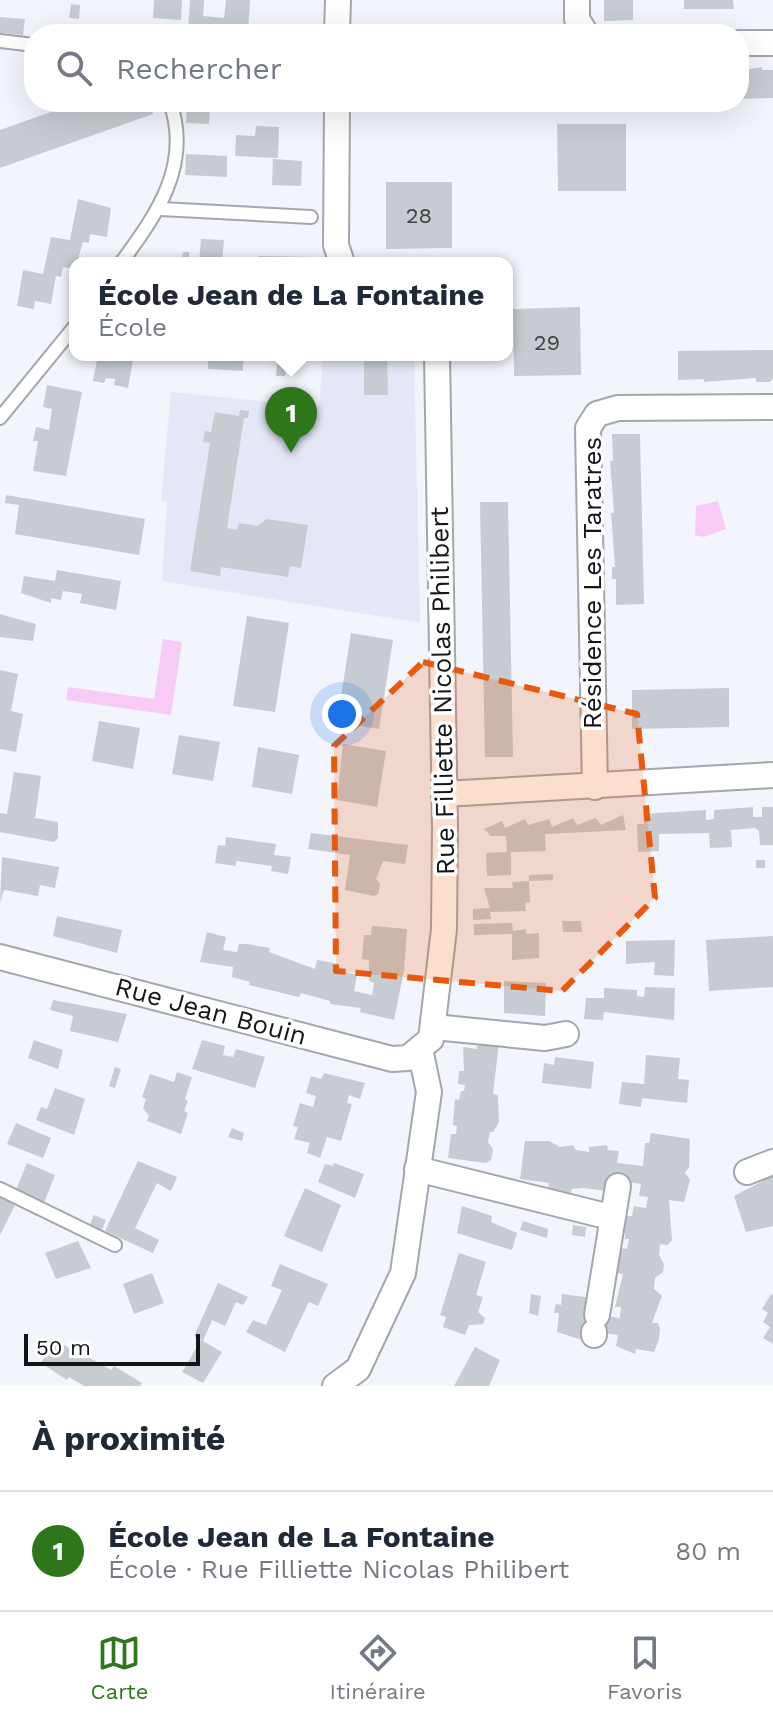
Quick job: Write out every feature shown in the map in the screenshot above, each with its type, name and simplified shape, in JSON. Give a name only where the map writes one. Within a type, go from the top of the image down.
[{"type":"street","points":[[337,24],[338,0]]},
{"type":"street","points":[[577,0],[580,24]]},
{"type":"street","points":[[749,43],[773,43]]},
{"type":"street","points":[[337,112],[336,245],[340,257]]},
{"type":"street","name":"Rue Filliette Nicolas Philibert","points":[[420,1049],[431,1039],[434,1027],[444,929],[437,361]]},
{"type":"street","name":"Résidence Les Taratres","points":[[595,787],[588,428],[597,414],[618,408],[773,407]]},
{"type":"street","points":[[444,794],[773,775]]},
{"type":"street","name":"Rue Jean Bouin","points":[[0,957],[392,1059],[408,1058],[420,1049]]},
{"type":"street","points":[[434,1027],[545,1038],[566,1034]]},
{"type":"street","points":[[335,1386],[358,1369],[403,1273],[429,1092],[420,1049]]},
{"type":"street","points":[[747,1172],[773,1162]]},
{"type":"street","points":[[417,1169],[610,1217]]},
{"type":"street","points":[[595,1328],[610,1217],[618,1186]]},
{"type":"lane","points":[[0,41],[24,44]]},
{"type":"lane","points":[[125,257],[161,209],[175,164],[177,120],[174,112]]},
{"type":"lane","points":[[161,209],[311,217]]},
{"type":"lane","points":[[0,418],[69,333]]},
{"type":"lane","points":[[0,1189],[115,1245]]},
{"type":"highlighted area","points":[[423,662],[637,714],[655,898],[562,991],[336,971],[334,746]]},
{"type":"shaded area","points":[[323,361],[414,361],[420,623],[162,581],[167,502],[161,500],[171,392],[319,407]]},
{"type":"shaded area","points":[[718,501],[726,529],[704,537],[695,535],[696,506]]},
{"type":"shaded area","points":[[163,639],[182,642],[171,715],[66,700],[68,687],[154,699]]},
{"type":"building","points":[[154,0],[182,0],[181,20],[153,18]]},
{"type":"building","points":[[190,0],[204,0],[203,16],[224,18],[226,0],[250,0],[249,24],[189,24]]},
{"type":"building","points":[[604,0],[633,0],[633,20],[604,21]]},
{"type":"building","points":[[684,0],[733,0],[734,9],[684,9]]},
{"type":"building","points":[[71,4],[80,5],[79,19],[69,18]]},
{"type":"building","points":[[0,17],[25,19],[23,35],[0,33]]},
{"type":"building","points":[[762,67],[762,70],[773,70],[773,98],[749,99],[749,69]]},
{"type":"building","points":[[51,112],[153,114],[0,168],[0,130]]},
{"type":"building","points":[[187,112],[210,112],[209,124],[186,123]]},
{"type":"building","points":[[557,124],[626,124],[626,191],[558,191]]},
{"type":"building","points":[[256,126],[279,127],[278,158],[235,156],[236,135],[255,136]]},
{"type":"building","points":[[186,154],[227,156],[227,177],[185,175]]},
{"type":"building","points":[[273,159],[302,161],[301,186],[272,185]]},
{"type":"building","points":[[386,182],[452,182],[452,248],[386,249]]},
{"type":"building","points":[[78,199],[111,208],[107,237],[90,234],[89,243],[83,242],[79,257],[69,257],[69,268],[63,267],[61,277],[56,276],[51,304],[35,301],[34,309],[17,306],[23,270],[43,274],[51,237],[70,240]]},
{"type":"building","points":[[201,239],[224,240],[223,257],[200,257]]},
{"type":"building","points":[[580,307],[581,375],[514,376],[513,309]]},
{"type":"building","points":[[773,350],[773,378],[770,382],[756,382],[756,378],[704,382],[704,379],[678,380],[678,351]]},
{"type":"building","points":[[97,361],[133,361],[128,388],[114,385],[115,379],[106,378],[104,383],[93,381]]},
{"type":"building","points":[[208,361],[243,361],[243,371],[208,369]]},
{"type":"building","points":[[277,361],[300,361],[299,367],[286,367],[285,376],[276,376]]},
{"type":"building","points":[[364,361],[387,361],[388,395],[364,395]]},
{"type":"building","points":[[47,385],[82,392],[66,476],[33,471],[38,441],[33,441],[36,427],[49,430],[52,409],[43,407]]},
{"type":"building","points":[[240,410],[249,411],[248,418],[244,418],[227,528],[237,530],[239,523],[257,526],[267,519],[308,525],[301,568],[290,566],[288,577],[221,567],[220,576],[190,571],[210,443],[203,442],[205,431],[211,432],[215,412],[239,416]]},
{"type":"building","points":[[612,434],[640,434],[644,604],[616,605],[616,579],[612,579],[612,567],[615,567],[611,513],[614,513],[610,461],[613,461]]},
{"type":"building","points":[[6,495],[145,519],[139,555],[15,534],[19,505],[5,503]]},
{"type":"building","points":[[480,502],[508,502],[513,757],[485,757]]},
{"type":"building","points":[[57,570],[121,581],[116,610],[80,603],[82,594],[63,591],[61,600],[51,598],[51,603],[21,593],[24,576],[55,581]]},
{"type":"building","points":[[0,614],[36,624],[33,641],[0,637]]},
{"type":"building","points":[[247,616],[289,623],[275,712],[233,706]]},
{"type":"building","points":[[351,633],[393,640],[379,729],[337,722]]},
{"type":"building","points":[[0,670],[18,674],[11,711],[23,714],[16,752],[0,749]]},
{"type":"building","points":[[729,688],[729,727],[632,729],[632,690]]},
{"type":"building","points":[[99,721],[140,728],[133,769],[92,761]]},
{"type":"building","points":[[179,735],[220,742],[213,781],[172,774]]},
{"type":"building","points":[[343,744],[386,751],[377,807],[337,800]]},
{"type":"building","points":[[258,747],[299,755],[292,794],[252,787]]},
{"type":"building","points":[[14,772],[41,776],[35,818],[58,822],[58,838],[54,842],[0,832],[0,813],[7,814]]},
{"type":"building","points":[[753,807],[753,817],[762,817],[762,807],[773,807],[773,845],[760,845],[759,831],[755,828],[731,830],[732,847],[710,848],[709,833],[659,834],[659,851],[638,852],[637,824],[644,824],[643,814],[706,810],[706,820],[714,819],[714,810]]},
{"type":"building","points":[[623,815],[626,830],[545,834],[546,851],[511,852],[511,875],[487,876],[486,853],[507,852],[506,836],[491,836],[484,829],[502,821],[505,828],[525,819],[528,825],[549,819],[552,827],[573,818],[577,825],[596,818],[601,825]]},
{"type":"building","points":[[311,833],[408,845],[405,864],[383,861],[376,879],[380,884],[378,894],[374,896],[345,890],[350,855],[308,849]]},
{"type":"building","points":[[226,837],[276,844],[274,855],[291,857],[288,874],[271,871],[272,866],[236,861],[236,866],[215,863],[218,845],[225,846]]},
{"type":"building","points":[[2,857],[59,867],[55,888],[40,885],[38,896],[4,890],[0,903]]},
{"type":"building","points":[[756,860],[765,860],[765,868],[756,868]]},
{"type":"building","points":[[553,874],[553,880],[529,881],[529,875]]},
{"type":"building","points":[[529,881],[530,902],[525,903],[526,911],[490,912],[491,919],[473,920],[473,909],[490,908],[484,888],[513,888],[512,882]]},
{"type":"building","points":[[57,916],[122,930],[117,953],[53,936]]},
{"type":"building","points":[[562,921],[581,921],[582,932],[563,932]]},
{"type":"building","points":[[512,923],[513,931],[526,929],[526,934],[539,933],[539,958],[512,960],[512,934],[474,935],[474,924]]},
{"type":"building","points":[[372,926],[407,929],[404,971],[394,1020],[360,1012],[361,1008],[330,1004],[330,1001],[301,993],[299,997],[249,985],[250,982],[232,977],[233,967],[200,962],[207,932],[226,937],[223,950],[237,952],[239,944],[247,944],[270,948],[269,952],[315,969],[317,960],[339,964],[338,970],[357,975],[354,991],[372,995],[374,983],[369,981],[369,960],[362,959],[364,935],[371,935]]},
{"type":"building","points":[[773,936],[773,987],[709,991],[706,940]]},
{"type":"building","points":[[675,940],[674,976],[654,975],[655,962],[626,964],[626,941]]},
{"type":"building","points":[[504,981],[546,983],[545,1016],[504,1013]]},
{"type":"building","points":[[645,987],[675,988],[674,1020],[604,1012],[603,1020],[584,1019],[586,998],[604,998],[604,988],[637,990],[637,996],[644,997]]},
{"type":"building","points":[[53,1000],[127,1014],[118,1042],[70,1031],[73,1016],[50,1010]]},
{"type":"building","points":[[34,1040],[63,1050],[58,1069],[28,1058]]},
{"type":"building","points":[[202,1040],[225,1046],[223,1055],[233,1057],[236,1049],[265,1057],[255,1088],[192,1069]]},
{"type":"building","points":[[478,1041],[499,1043],[493,1094],[498,1095],[499,1122],[490,1132],[488,1142],[493,1149],[491,1160],[486,1163],[448,1158],[451,1134],[456,1134],[457,1126],[453,1125],[455,1099],[459,1100],[465,1085],[458,1084],[459,1071],[464,1071],[463,1047],[477,1049]]},
{"type":"building","points":[[646,1055],[680,1058],[678,1079],[689,1080],[687,1103],[642,1098],[641,1107],[619,1104],[622,1082],[644,1084]]},
{"type":"building","points":[[555,1057],[594,1062],[591,1089],[542,1083],[544,1063],[554,1065]]},
{"type":"building","points":[[115,1067],[121,1069],[115,1088],[109,1086]]},
{"type":"building","points":[[177,1072],[192,1077],[185,1099],[188,1101],[184,1111],[188,1113],[181,1134],[147,1121],[149,1116],[143,1108],[146,1099],[142,1097],[150,1074],[174,1082]]},
{"type":"building","points":[[324,1073],[365,1083],[360,1099],[349,1095],[347,1103],[352,1104],[341,1141],[327,1137],[320,1158],[307,1153],[310,1143],[294,1139],[298,1127],[293,1126],[300,1103],[313,1107],[316,1096],[306,1093],[311,1076],[321,1079]]},
{"type":"building","points":[[55,1088],[85,1099],[74,1135],[36,1120],[41,1107],[47,1109]]},
{"type":"building","points":[[16,1123],[51,1138],[43,1158],[7,1144]]},
{"type":"building","points":[[232,1128],[244,1133],[242,1141],[228,1137]]},
{"type":"building","points":[[651,1133],[690,1139],[689,1167],[685,1173],[690,1180],[684,1202],[669,1200],[672,1240],[668,1245],[660,1244],[663,1272],[655,1278],[654,1289],[662,1296],[652,1323],[658,1323],[659,1339],[654,1352],[636,1349],[635,1354],[616,1346],[618,1335],[588,1331],[579,1339],[557,1332],[559,1313],[554,1313],[556,1304],[561,1305],[562,1294],[592,1298],[590,1314],[620,1318],[621,1307],[615,1307],[623,1274],[617,1273],[621,1248],[627,1249],[629,1239],[625,1239],[625,1216],[632,1216],[634,1206],[646,1208],[648,1197],[639,1196],[641,1184],[615,1180],[614,1192],[584,1188],[572,1189],[570,1194],[548,1190],[549,1183],[520,1179],[525,1141],[549,1141],[560,1147],[573,1145],[576,1150],[589,1152],[589,1147],[607,1145],[608,1150],[619,1151],[617,1163],[643,1166],[645,1143],[649,1143]]},
{"type":"building","points":[[138,1161],[177,1177],[171,1191],[157,1183],[135,1228],[159,1240],[153,1253],[105,1231]]},
{"type":"building","points":[[27,1163],[55,1175],[44,1203],[16,1190]]},
{"type":"building","points":[[334,1163],[364,1174],[355,1198],[318,1182],[325,1164],[333,1166]]},
{"type":"building","points":[[773,1176],[773,1226],[746,1232],[734,1196]]},
{"type":"building","points":[[305,1188],[341,1205],[322,1252],[284,1236]]},
{"type":"building","points":[[0,1195],[16,1203],[0,1235]]},
{"type":"building","points":[[462,1206],[492,1216],[491,1222],[517,1233],[512,1250],[457,1233]]},
{"type":"building","points":[[94,1215],[106,1220],[102,1230],[90,1224]]},
{"type":"building","points":[[523,1221],[548,1229],[547,1238],[520,1230]]},
{"type":"building","points":[[573,1225],[586,1227],[585,1237],[572,1235]]},
{"type":"building","points":[[78,1241],[91,1268],[56,1279],[45,1253]]},
{"type":"building","points":[[459,1253],[486,1262],[476,1295],[483,1297],[478,1312],[485,1318],[483,1324],[469,1325],[465,1335],[443,1327],[446,1317],[440,1315]]},
{"type":"building","points":[[280,1264],[328,1284],[318,1306],[309,1302],[285,1352],[246,1332],[253,1320],[266,1325],[282,1290],[271,1286]]},
{"type":"building","points":[[152,1273],[164,1303],[134,1314],[123,1284]]},
{"type":"building","points":[[218,1283],[248,1297],[243,1305],[236,1302],[225,1326],[212,1320],[203,1341],[222,1352],[203,1383],[182,1372],[201,1340],[194,1336]]},
{"type":"building","points":[[531,1294],[541,1296],[538,1316],[529,1313]]},
{"type":"building","points":[[771,1294],[773,1344],[763,1338],[770,1327],[763,1322],[768,1313],[762,1309]]},
{"type":"building","points":[[55,1339],[82,1356],[111,1370],[114,1366],[142,1383],[140,1386],[84,1386],[69,1377],[67,1380],[41,1363]]},
{"type":"building","points":[[475,1347],[500,1360],[489,1386],[454,1386]]},
{"type":"place","name":"École Jean de La Fontaine","points":[[291,453]]}]
